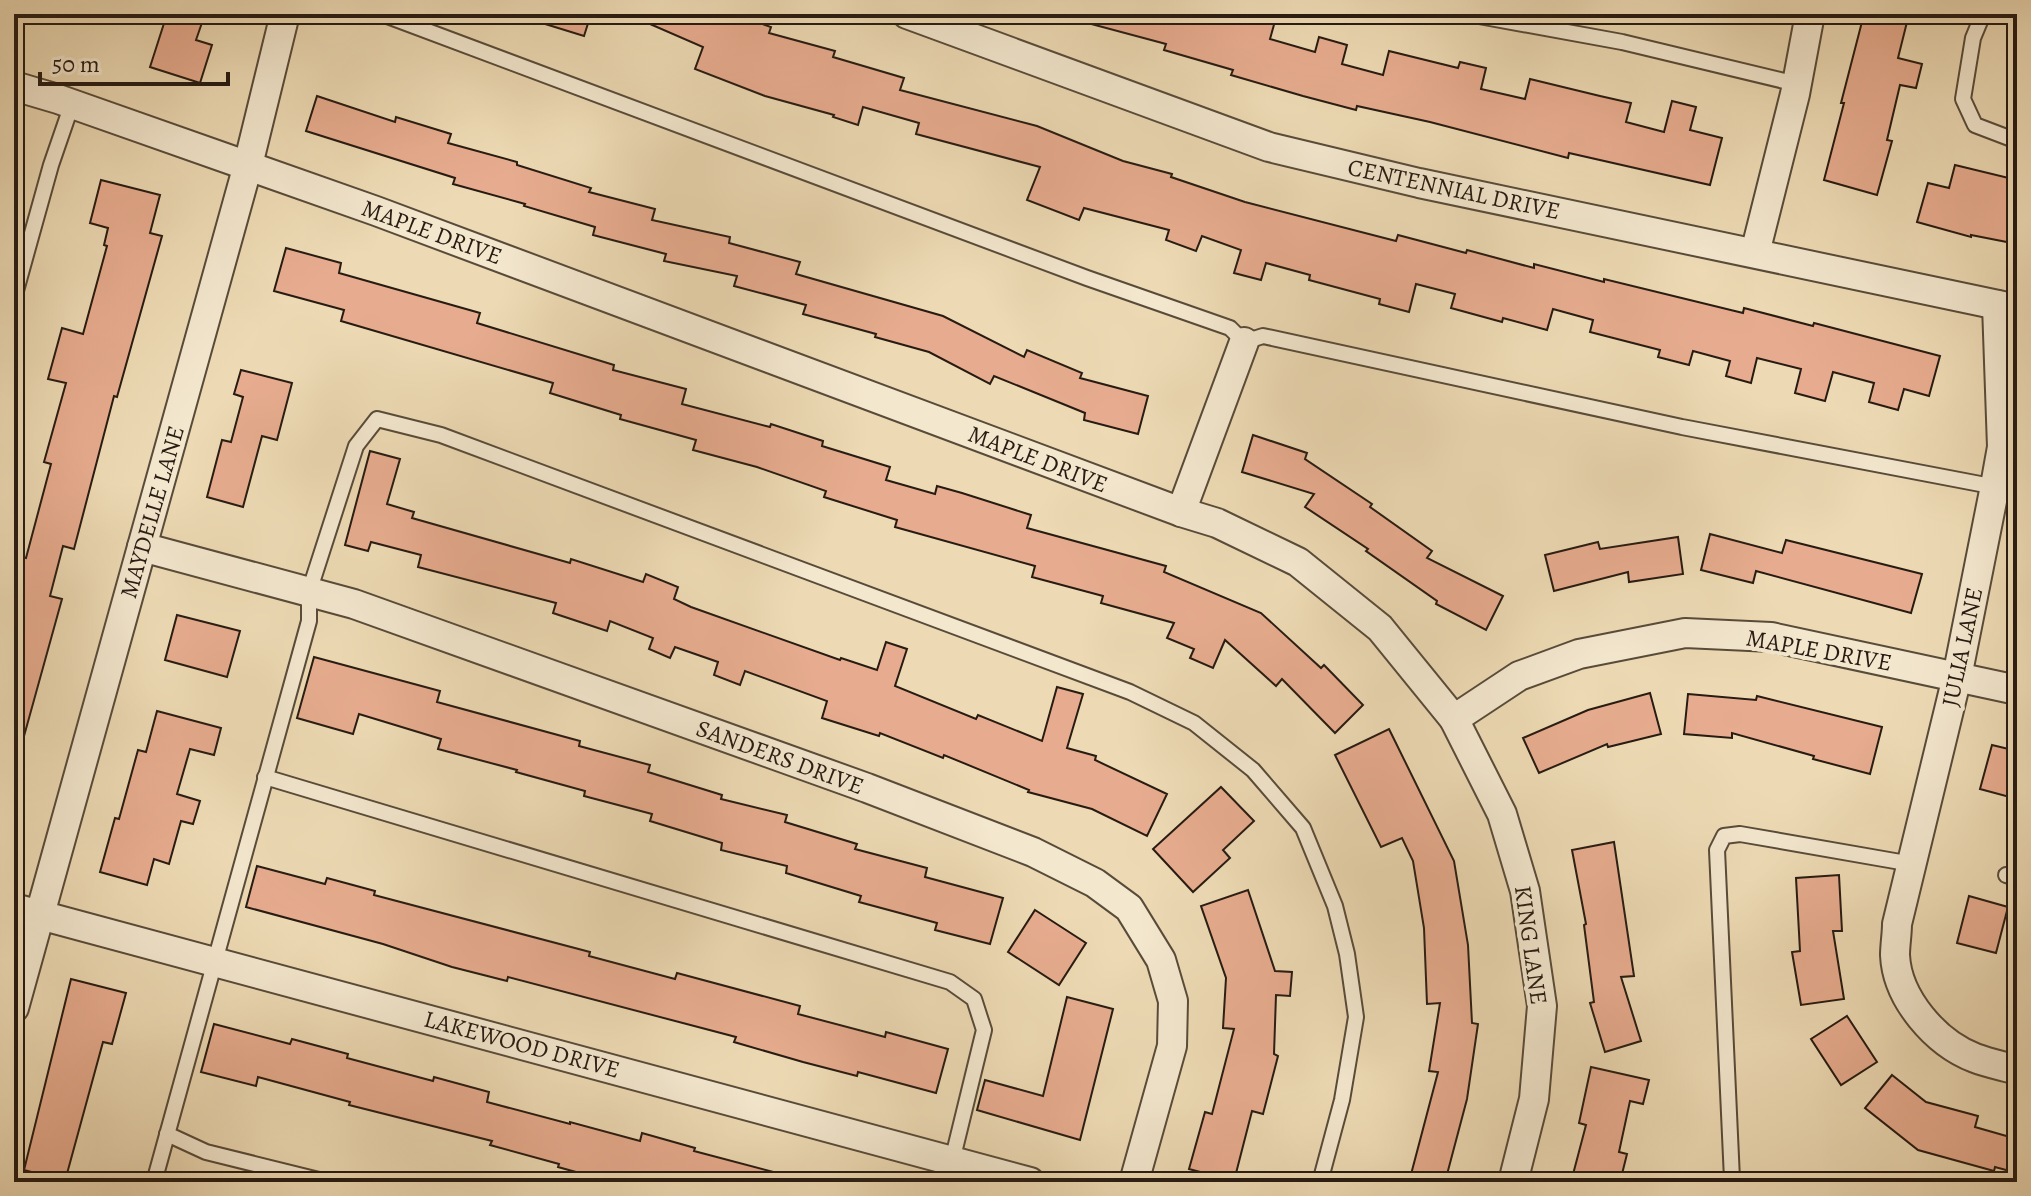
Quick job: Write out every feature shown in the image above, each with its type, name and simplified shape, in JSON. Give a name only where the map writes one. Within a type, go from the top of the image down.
[{"type":"street","name":"MAYDELLE LANE","points":[[14,1008],[27,911],[142,547],[248,165],[285,14]]},
{"type":"street","name":"CENTENNIAL DRIVE","points":[[907,14],[1269,147],[1419,183],[2007,307]]},
{"type":"street","points":[[1755,253],[1797,84],[1810,14]]},
{"type":"street","name":"MAPLE DRIVE","points":[[14,86],[376,211],[1217,523],[1298,562],[1380,628],[1454,719],[1519,676],[1579,654],[1685,633],[1771,637],[2017,690]]},
{"type":"street","name":"JULIA LANE","points":[[2007,307],[2002,447],[2006,489],[1897,924],[1895,958],[1918,1015],[1936,1036],[1973,1058],[2017,1070]]},
{"type":"street","points":[[1181,512],[1244,342]]},
{"type":"street","name":"SANDERS DRIVE","points":[[142,547],[354,604],[867,788],[1033,852],[1095,883],[1129,908],[1161,960],[1173,1001],[1172,1046],[1134,1182]]},
{"type":"street","name":"KING LANE","points":[[1454,719],[1506,827],[1525,891],[1542,1006],[1534,1099],[1513,1182]]},
{"type":"street","name":"LAKEWOOD DRIVE","points":[[27,911],[1030,1182]]},
{"type":"lane","points":[[382,14],[1087,278],[1230,328],[1244,342],[1263,336],[1682,427],[2006,489]]},
{"type":"lane","points":[[1468,14],[1622,42],[1797,84]]},
{"type":"lane","points":[[1983,14],[1973,38],[1963,99],[1975,125],[2017,141]]},
{"type":"lane","points":[[14,298],[51,165],[72,104]]},
{"type":"lane","points":[[154,1182],[309,621],[309,592],[356,446],[377,419],[441,435],[1130,692],[1194,723],[1253,770],[1303,828],[1335,906],[1347,954],[1356,1017],[1342,1100],[1320,1182]]},
{"type":"lane","points":[[265,777],[950,982],[974,999],[984,1030],[952,1161]]},
{"type":"lane","points":[[1743,1182],[1732,1179],[1717,850],[1724,836],[1740,834],[1912,864]]},
{"type":"lane","points":[[167,1134],[206,1152],[327,1182]]},
{"type":"building","points":[[167,14],[205,14],[196,40],[212,45],[200,83],[150,67]]},
{"type":"building","points":[[530,14],[591,14],[584,36],[529,19]]},
{"type":"building","points":[[627,14],[734,14],[771,27],[769,33],[835,51],[833,57],[904,78],[900,90],[1037,126],[1123,161],[1172,174],[1171,177],[1245,202],[1396,241],[1398,235],[1466,253],[1467,250],[1534,268],[1534,264],[1604,282],[1604,279],[1743,313],[1744,308],[1940,356],[1929,396],[1904,389],[1898,410],[1869,402],[1874,383],[1833,372],[1825,401],[1795,393],[1801,369],[1757,358],[1751,383],[1726,376],[1730,361],[1693,351],[1689,365],[1658,357],[1660,350],[1590,332],[1593,320],[1553,309],[1547,330],[1451,308],[1455,294],[1416,284],[1409,312],[1379,304],[1380,299],[1309,280],[1310,275],[1266,263],[1261,280],[1234,273],[1241,250],[1202,236],[1196,251],[1166,240],[1169,230],[1084,208],[1079,220],[1027,200],[1040,167],[916,134],[919,123],[863,107],[858,125],[834,115],[765,96],[695,69],[703,47]]},
{"type":"building","points":[[1080,14],[1277,14],[1270,39],[1315,52],[1319,37],[1347,45],[1342,64],[1383,75],[1389,51],[1458,68],[1460,62],[1486,68],[1481,89],[1525,99],[1530,79],[1631,103],[1626,122],[1664,132],[1672,101],[1696,107],[1690,130],[1722,138],[1710,185],[1569,153],[1568,158],[1430,122],[1357,106],[1356,110],[1231,75],[1233,70],[1164,50],[1166,44],[1080,21]]},
{"type":"building","points":[[1864,14],[1909,14],[1898,58],[1922,64],[1916,88],[1900,85],[1887,140],[1892,141],[1877,195],[1824,180]]},
{"type":"building","points":[[317,96],[395,122],[396,117],[451,134],[448,143],[517,162],[517,165],[591,188],[589,192],[655,209],[652,220],[730,237],[729,243],[800,262],[796,274],[943,316],[1024,357],[1027,350],[1082,373],[1080,378],[1148,396],[1138,434],[1084,420],[1085,413],[994,376],[990,384],[929,352],[803,314],[806,305],[734,286],[737,276],[664,261],[666,254],[593,235],[595,227],[453,184],[455,178],[306,131]]},
{"type":"building","points":[[1955,165],[2017,180],[2017,244],[1971,237],[1917,222],[1928,183],[1949,188]]},
{"type":"building","points":[[101,180],[160,195],[150,233],[162,236],[117,397],[114,396],[74,549],[63,546],[50,596],[62,599],[21,747],[14,746],[14,574],[19,556],[26,558],[51,464],[44,462],[66,383],[48,379],[62,328],[83,334],[107,246],[104,245],[108,228],[90,223]]},
{"type":"building","points":[[286,248],[341,263],[339,273],[480,313],[477,323],[614,365],[613,370],[686,389],[682,404],[770,427],[771,424],[823,441],[822,446],[890,467],[886,480],[935,494],[937,486],[962,493],[1031,515],[1027,528],[1166,566],[1164,572],[1261,613],[1321,668],[1324,665],[1363,705],[1335,733],[1282,679],[1276,686],[1225,640],[1213,668],[1190,658],[1194,649],[1167,638],[1174,623],[1101,603],[1103,596],[1032,577],[1035,566],[895,527],[897,520],[824,497],[826,491],[757,467],[693,450],[696,440],[620,419],[621,415],[550,393],[553,383],[341,321],[344,310],[274,291]]},
{"type":"building","points":[[241,370],[292,383],[277,440],[262,436],[243,507],[207,497],[222,440],[231,442],[243,397],[234,394]]},
{"type":"building","points":[[1253,435],[1307,453],[1305,459],[1372,504],[1370,507],[1432,551],[1427,558],[1503,596],[1486,630],[1436,604],[1437,601],[1366,551],[1368,549],[1305,507],[1314,494],[1242,472]]},
{"type":"building","points":[[370,451],[400,459],[387,504],[414,512],[412,518],[570,563],[571,559],[643,582],[646,574],[678,587],[674,599],[691,607],[877,670],[886,642],[907,649],[895,686],[976,719],[978,715],[1042,741],[1057,687],[1083,694],[1067,748],[1096,756],[1095,760],[1167,794],[1147,836],[1092,809],[1028,792],[944,755],[943,758],[880,733],[879,736],[822,718],[827,701],[745,671],[740,685],[714,675],[718,662],[675,647],[670,658],[649,649],[653,638],[610,621],[607,631],[553,613],[556,603],[418,567],[421,555],[371,542],[368,551],[345,545]]},
{"type":"building","points":[[1710,534],[1782,553],[1786,540],[1922,574],[1911,613],[1756,571],[1753,583],[1701,570]]},
{"type":"building","points":[[1678,537],[1683,574],[1629,582],[1628,572],[1554,591],[1545,555],[1598,542],[1600,549]]},
{"type":"building","points":[[177,615],[240,631],[227,677],[165,660]]},
{"type":"building","points":[[314,657],[440,691],[437,702],[580,741],[579,746],[650,765],[648,772],[722,795],[721,799],[787,815],[785,822],[857,844],[855,849],[927,868],[925,877],[1003,898],[990,944],[935,930],[937,923],[859,902],[861,896],[786,873],[787,866],[721,850],[722,843],[650,821],[652,814],[584,796],[585,791],[517,770],[438,749],[441,739],[359,714],[353,734],[297,718]]},
{"type":"building","points":[[1650,693],[1661,734],[1608,747],[1607,744],[1539,773],[1523,738],[1588,710]]},
{"type":"building","points":[[1688,694],[1756,700],[1757,696],[1882,727],[1870,774],[1732,733],[1732,738],[1684,734]]},
{"type":"building","points":[[157,711],[221,728],[214,755],[190,749],[177,794],[200,801],[193,824],[181,821],[169,864],[154,859],[147,885],[100,872],[138,750],[146,752]]},
{"type":"building","points":[[1389,729],[1454,861],[1468,945],[1472,1023],[1478,1024],[1467,1099],[1445,1182],[1409,1182],[1438,1072],[1429,1071],[1440,1003],[1427,1004],[1424,928],[1413,861],[1402,838],[1381,847],[1335,755]]},
{"type":"building","points":[[1992,745],[2017,751],[2017,799],[1980,789]]},
{"type":"building","points":[[1221,787],[1254,821],[1223,850],[1230,858],[1193,892],[1153,849]]},
{"type":"building","points":[[1614,842],[1634,976],[1621,977],[1641,1041],[1605,1052],[1590,1003],[1594,1002],[1586,924],[1572,850]]},
{"type":"building","points":[[257,866],[325,884],[327,878],[375,891],[374,895],[590,952],[589,956],[675,979],[677,973],[800,1006],[798,1014],[885,1037],[886,1032],[948,1049],[936,1093],[858,1072],[857,1076],[803,1062],[734,1042],[736,1037],[508,977],[507,981],[452,967],[383,944],[246,907]]},
{"type":"building","points":[[1839,875],[1842,931],[1833,931],[1844,999],[1801,1005],[1792,952],[1800,951],[1796,878]]},
{"type":"building","points":[[1248,890],[1275,971],[1292,972],[1290,996],[1276,995],[1274,1054],[1278,1056],[1263,1114],[1252,1111],[1234,1181],[1189,1169],[1205,1112],[1212,1114],[1234,1029],[1223,1028],[1226,978],[1201,906]]},
{"type":"building","points":[[1969,896],[2008,907],[1996,953],[1957,943]]},
{"type":"building","points":[[1035,910],[1086,943],[1059,985],[1008,952]]},
{"type":"building","points":[[71,979],[126,993],[112,1044],[103,1042],[65,1181],[24,1170]]},
{"type":"building","points":[[1067,997],[1113,1009],[1080,1140],[977,1110],[985,1080],[1043,1096]]},
{"type":"building","points":[[1847,1016],[1877,1062],[1841,1085],[1811,1039]]},
{"type":"building","points":[[214,1024],[290,1044],[292,1039],[348,1054],[347,1058],[489,1092],[487,1102],[570,1124],[640,1141],[642,1133],[695,1148],[694,1151],[785,1175],[784,1182],[638,1182],[614,1176],[612,1182],[490,1145],[492,1141],[349,1105],[350,1102],[258,1077],[256,1086],[201,1072]]},
{"type":"building","points":[[1591,1067],[1649,1080],[1643,1104],[1630,1101],[1619,1152],[1627,1154],[1620,1182],[1571,1182],[1586,1125],[1579,1123]]},
{"type":"building","points":[[1892,1075],[1926,1102],[1978,1116],[1975,1127],[2017,1139],[2017,1173],[1995,1167],[1994,1171],[1918,1150],[1865,1108]]}]
